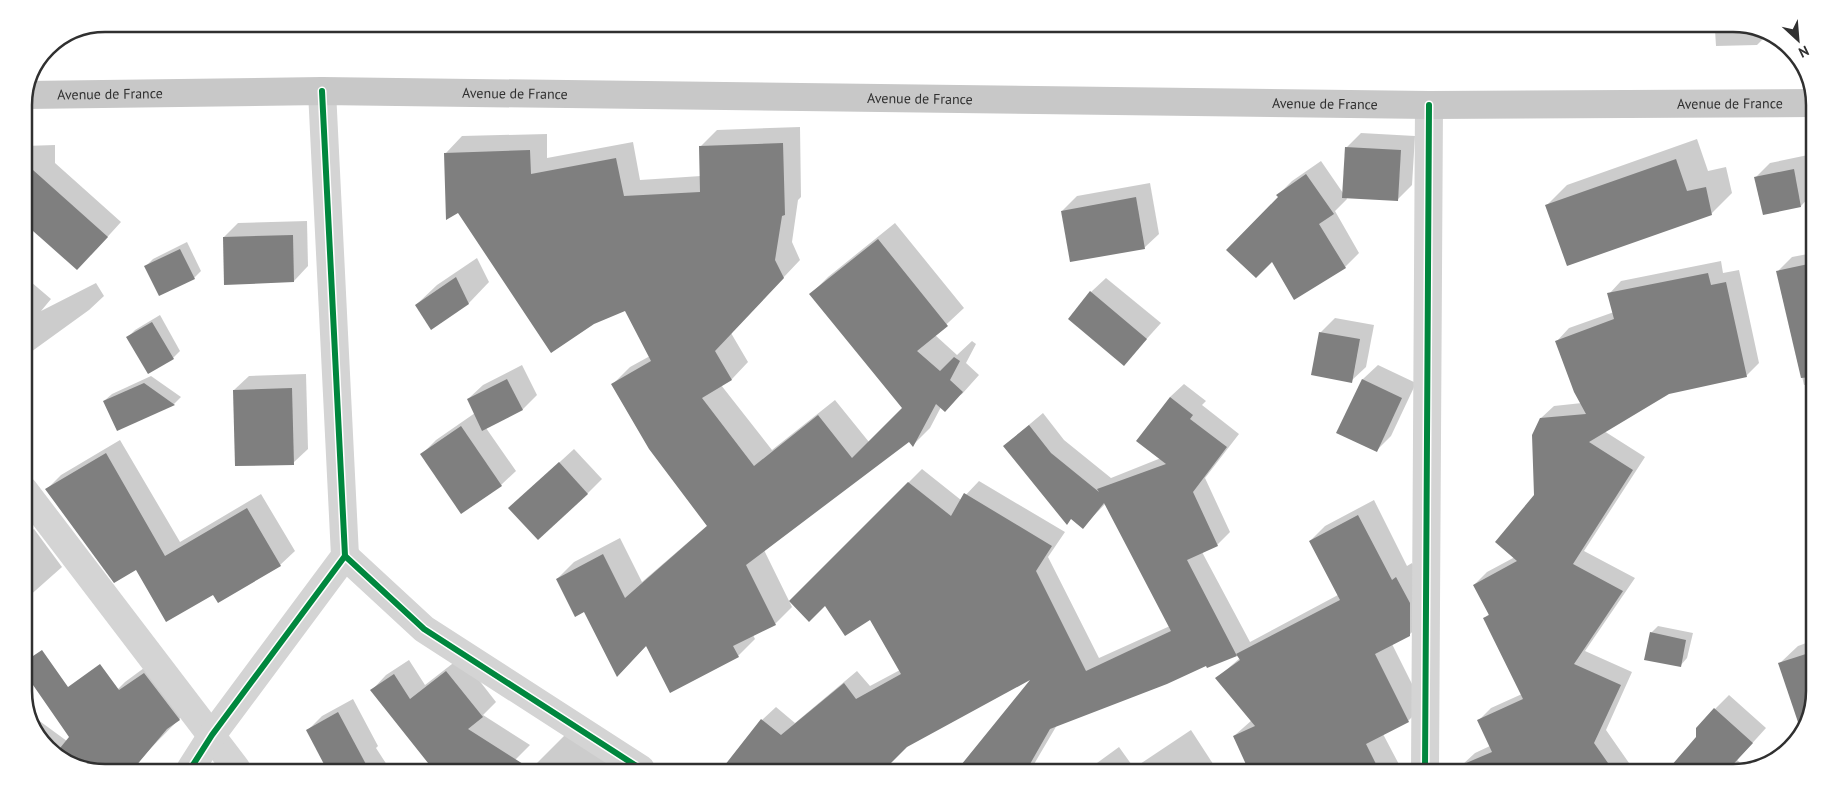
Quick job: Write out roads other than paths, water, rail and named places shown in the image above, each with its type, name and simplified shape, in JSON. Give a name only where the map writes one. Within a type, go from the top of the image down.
[{"type":"main road","name":"Avenue de France","points":[[34,95],[322,91],[1429,106],[1805,103]]},
{"type":"street","points":[[194,764],[212,735],[345,556],[322,91]]},
{"type":"street","points":[[1425,764],[1429,106]]},
{"type":"street","points":[[33,502],[233,764]]},
{"type":"street","points":[[345,556],[424,629],[633,764]]}]
